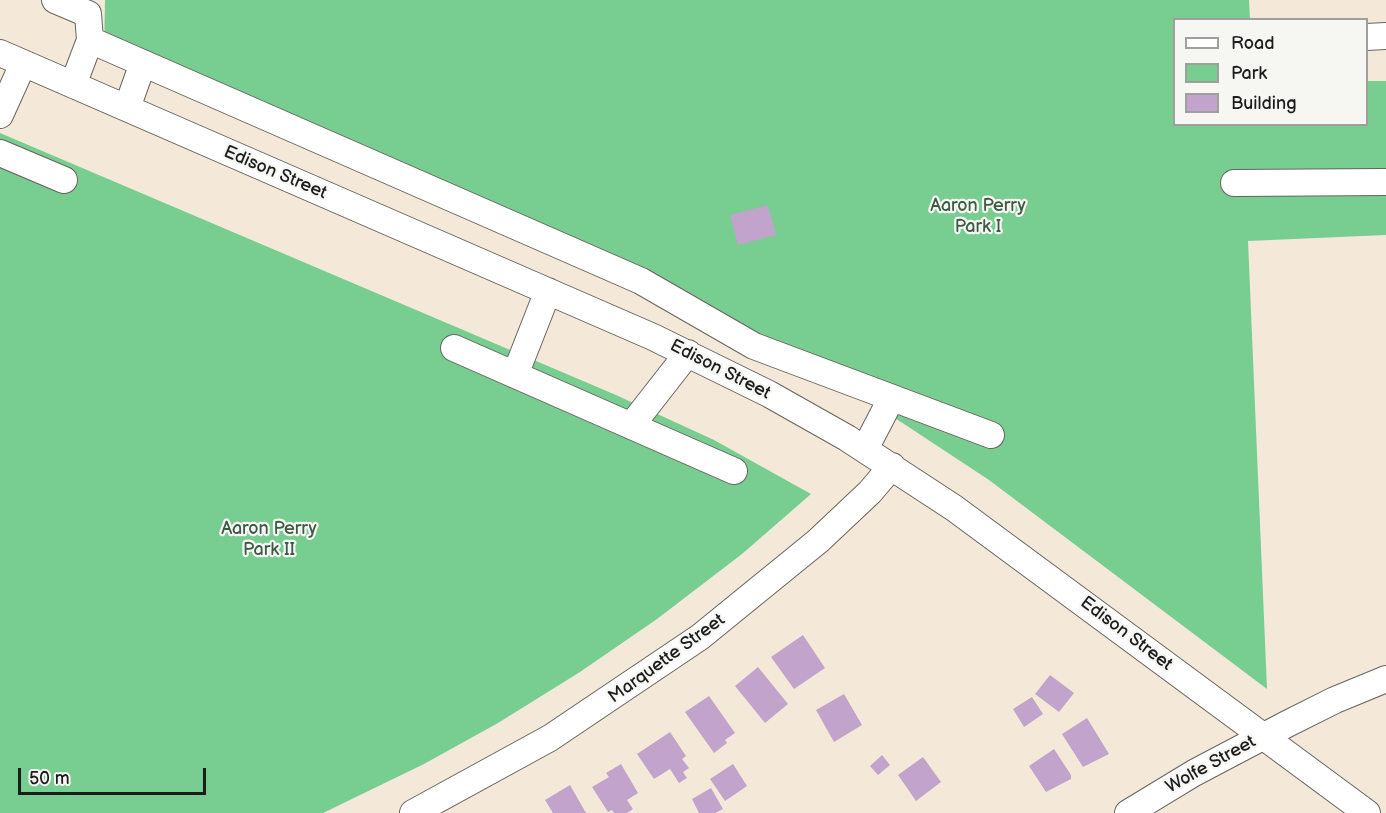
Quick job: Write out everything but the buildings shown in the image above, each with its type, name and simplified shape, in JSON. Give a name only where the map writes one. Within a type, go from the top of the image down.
[{"type":"street","points":[[55,0],[88,14],[90,40],[73,85]]},
{"type":"street","points":[[1368,37],[1386,36]]},
{"type":"street","points":[[90,40],[641,281],[754,346],[991,435]]},
{"type":"street","name":"Edison Street","points":[[0,53],[688,353],[769,394],[892,466],[1017,553],[1367,813]]},
{"type":"street","points":[[127,108],[143,63]]},
{"type":"street","points":[[0,115],[23,64]]},
{"type":"street","points":[[0,153],[64,180]]},
{"type":"street","points":[[1234,183],[1386,182]]},
{"type":"street","points":[[515,375],[548,291]]},
{"type":"street","points":[[454,348],[734,471]]},
{"type":"street","points":[[631,426],[688,353]]},
{"type":"street","points":[[865,449],[891,399]]},
{"type":"street","name":"Marquette Street","points":[[413,813],[550,738],[700,637],[818,541],[870,492],[892,466]]},
{"type":"street","name":"Wolfe Street","points":[[1128,813],[1264,736],[1335,700],[1386,679]]},
{"type":"green space","name":"Aaron Perry Park I","points":[[105,0],[1249,0],[1250,18],[1173,18],[1173,126],[1368,126],[1368,81],[1386,81],[1386,235],[1248,241],[1267,689],[989,480],[901,422],[805,365],[104,55]]},
{"type":"green space","name":"Aaron Perry Park II","points":[[0,133],[616,395],[714,440],[811,494],[742,554],[657,619],[580,672],[498,723],[424,764],[323,813],[0,813]]}]
